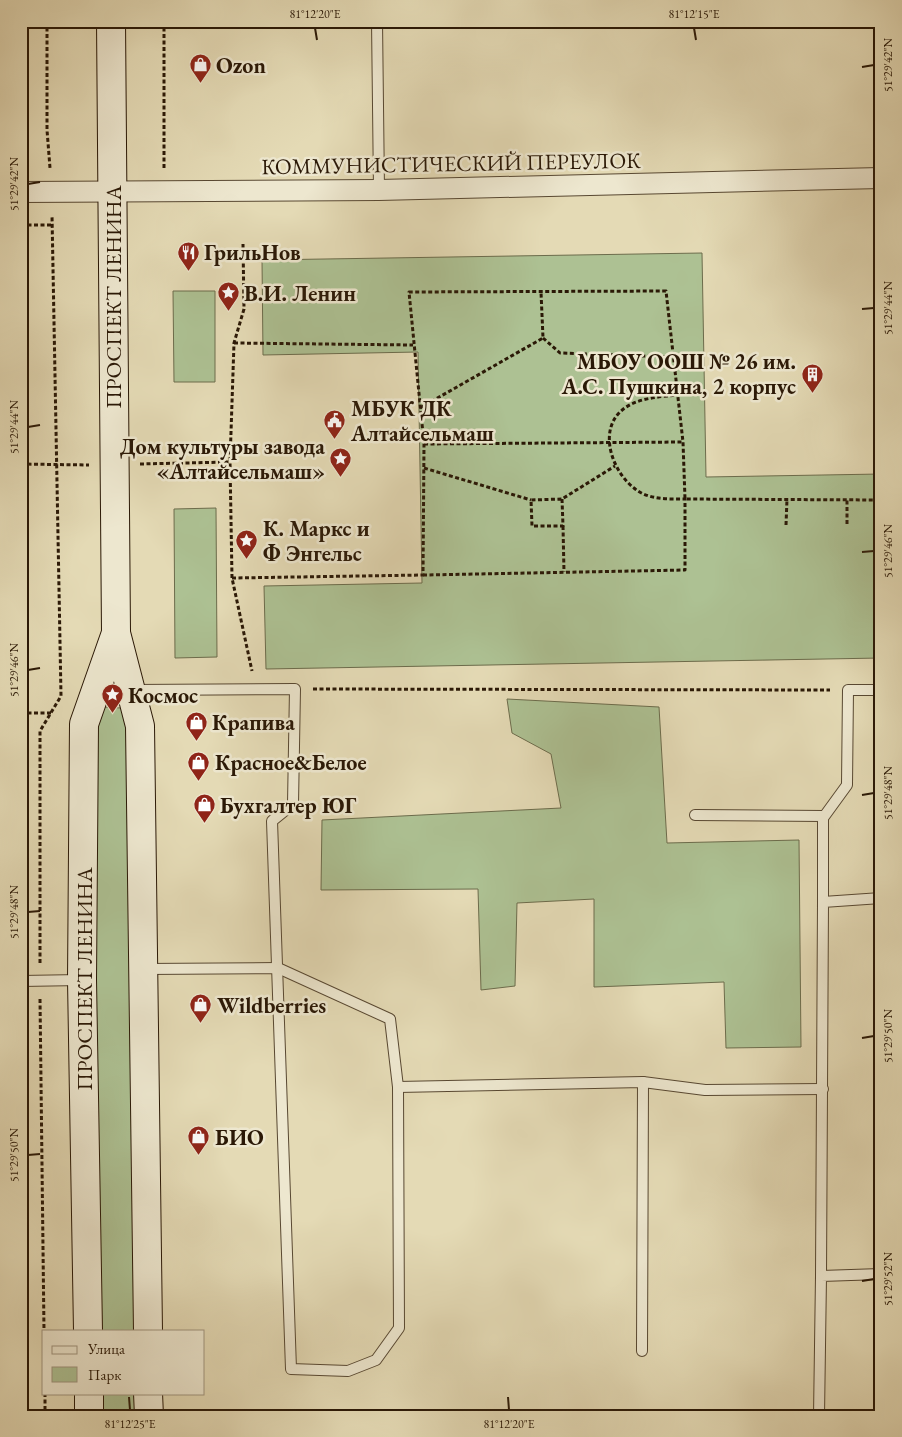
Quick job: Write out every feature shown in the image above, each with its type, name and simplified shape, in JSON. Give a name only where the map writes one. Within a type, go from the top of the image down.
[{"type":"main road","name":"ПРОСПЕКТ ЛЕНИНА","points":[[111,21],[116,633],[140,726],[145,969],[148,1330]]},
{"type":"main road","name":"ПРОСПЕКТ ЛЕНИНА","points":[[88,1330],[82,980],[84,724],[116,633]]},
{"type":"main road","points":[[89,711],[106,705],[130,709],[135,702]]},
{"type":"main road","points":[[89,1394],[89,1416]]},
{"type":"main road","points":[[148,1394],[148,1416]]},
{"type":"street","name":"КОММУНИСТИЧЕСКИЙ ПЕРЕУЛОК","points":[[21,192],[378,190],[881,178]]},
{"type":"lane","points":[[377,21],[378,190]]},
{"type":"lane","points":[[135,702],[255,689],[295,689],[293,804],[272,821],[278,968],[291,1369],[348,1371],[376,1360],[399,1328],[397,1311],[398,1087],[390,1019],[278,968],[145,969]]},
{"type":"lane","points":[[820,1416],[823,818],[847,785],[848,690],[881,690]]},
{"type":"lane","points":[[695,815],[823,816],[823,818]]},
{"type":"lane","points":[[823,902],[881,898]]},
{"type":"lane","points":[[21,981],[82,980]]},
{"type":"lane","points":[[398,1087],[643,1082],[705,1090],[823,1089]]},
{"type":"lane","points":[[642,1351],[643,1082]]},
{"type":"lane","points":[[821,1276],[881,1274]]},
{"type":"path","points":[[44,1330],[40,980],[40,731],[61,696],[55,465],[52,192],[47,130],[47,21]]},
{"type":"path","points":[[164,191],[164,22],[194,21]]},
{"type":"path","points":[[21,225],[52,225]]},
{"type":"path","points":[[244,244],[244,309],[234,343],[230,462],[232,578],[255,689]]},
{"type":"path","points":[[232,578],[423,575],[685,570],[683,442],[666,291],[409,292],[424,444],[423,575]]},
{"type":"path","points":[[541,292],[543,338],[560,354],[673,357]]},
{"type":"path","points":[[420,408],[543,338]]},
{"type":"path","points":[[234,343],[413,345]]},
{"type":"path","points":[[677,395],[645,399],[620,412],[612,425],[609,441],[614,466],[634,488],[657,499],[881,500]]},
{"type":"path","points":[[424,444],[609,441],[683,442]]},
{"type":"path","points":[[21,464],[114,465],[230,462]]},
{"type":"path","points":[[424,468],[532,500],[562,499],[614,466]]},
{"type":"path","points":[[562,499],[564,572]]},
{"type":"path","points":[[786,525],[787,499]]},
{"type":"path","points":[[532,500],[532,526],[563,526]]},
{"type":"path","points":[[846,524],[847,500]]},
{"type":"path","points":[[295,689],[848,690]]},
{"type":"path","points":[[21,713],[51,713]]},
{"type":"path","points":[[45,1394],[45,1416]]},
{"type":"green space","points":[[702,253],[706,477],[881,474],[881,658],[266,669],[264,586],[422,583],[418,352],[263,355],[262,260]]},
{"type":"green space","points":[[173,291],[215,291],[215,382],[174,382]]},
{"type":"green space","points":[[216,508],[217,657],[175,658],[174,509]]},
{"type":"green space","points":[[507,699],[659,707],[667,843],[799,840],[801,1047],[726,1048],[724,982],[594,987],[594,899],[517,903],[515,986],[481,990],[478,889],[321,890],[322,820],[561,808],[551,754],[512,733]]},
{"type":"green space","points":[[103,707],[121,708],[132,727],[138,1330],[97,1330],[93,719]]},
{"type":"green space","points":[[97,1394],[138,1394],[138,1416],[97,1416]]},
{"type":"place","name":"Ozon","points":[[200,84]]},
{"type":"place","name":"ГрильНов","points":[[188,271]]},
{"type":"place","name":"В.И. Ленин","points":[[228,312]]},
{"type":"place","name":"МБОУ ООШ № 26 им. А.С. Пушкина, 2 корпус","points":[[812,393]]},
{"type":"place","name":"МБУК ДК Алтайсельмаш","points":[[335,440]]},
{"type":"place","name":"Дом культуры завода «Алтайсельмаш»","points":[[341,478]]},
{"type":"place","name":"К. Маркс и Ф Энгельс","points":[[247,560]]},
{"type":"place","name":"Космос","points":[[112,714]]},
{"type":"place","name":"Крапива","points":[[196,741]]},
{"type":"place","name":"Красное&Белое","points":[[199,781]]},
{"type":"place","name":"Бухгалтер ЮГ","points":[[204,824]]},
{"type":"place","name":"Wildberries","points":[[201,1024]]},
{"type":"place","name":"БИО","points":[[199,1156]]}]
